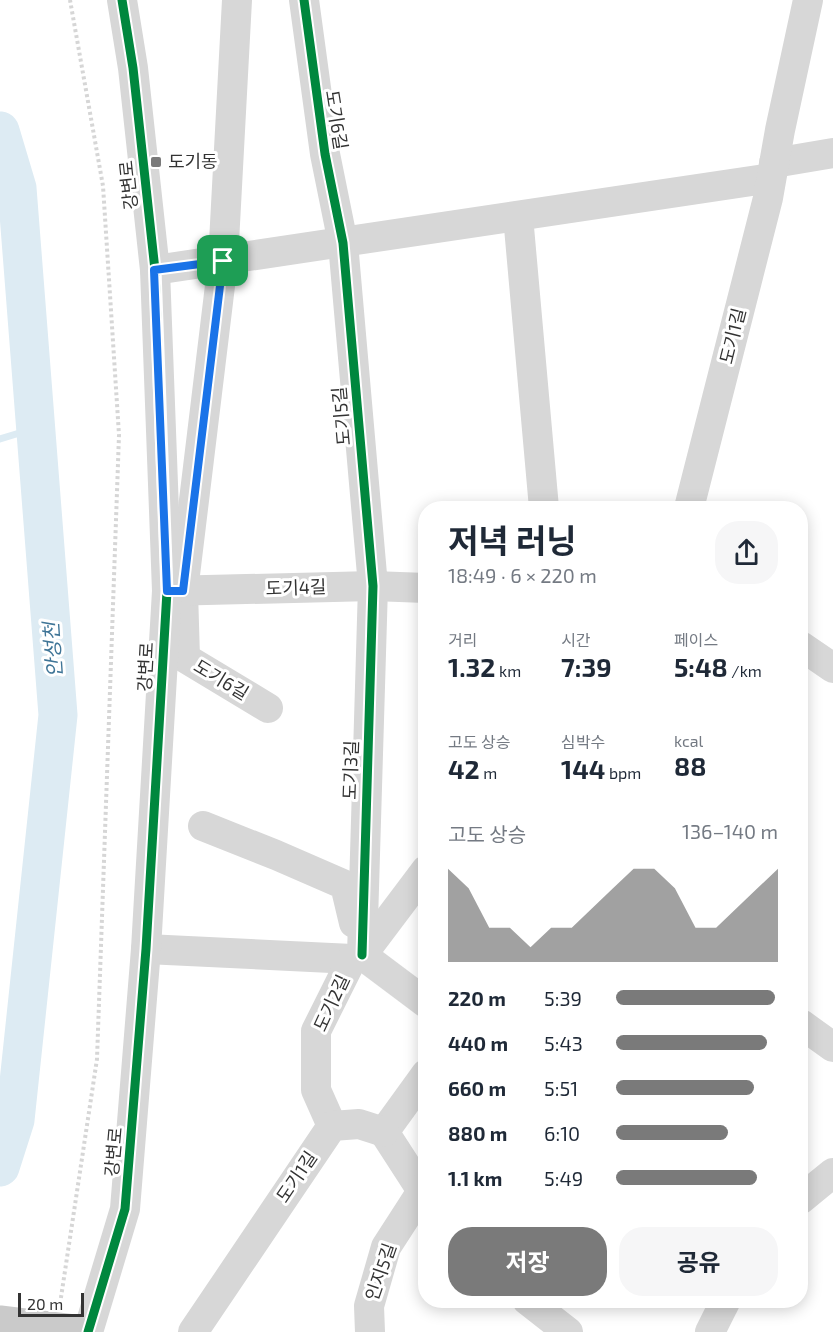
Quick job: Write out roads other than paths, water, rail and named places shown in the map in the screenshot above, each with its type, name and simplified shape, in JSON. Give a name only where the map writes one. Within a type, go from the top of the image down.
[{"type":"main road","points":[[0,1322],[73,1325]]},
{"type":"street","name":"강변로","points":[[73,1325],[125,1209],[175,591],[154,270],[133,68],[122,0]]},
{"type":"street","name":"도기6길","points":[[237,0],[223,261],[175,591],[185,658],[268,708]]},
{"type":"street","name":"도기6길","points":[[304,0],[325,154],[343,243]]},
{"type":"street","name":"도기1길","points":[[691,501],[745,291],[808,0]]},
{"type":"street","points":[[154,270],[518,216],[772,171],[833,153]]},
{"type":"street","points":[[518,216],[543,501]]},
{"type":"street","name":"도기5길","points":[[343,243],[373,586]]},
{"type":"street","name":"도기4길","points":[[175,591],[373,586],[418,588]]},
{"type":"street","name":"도기3길","points":[[357,957],[373,586]]},
{"type":"street","points":[[808,651],[833,668]]},
{"type":"street","points":[[203,826],[345,885],[357,957]]},
{"type":"street","name":"도기2길","points":[[332,1126],[316,1090],[316,1031],[357,957],[418,880]]},
{"type":"street","points":[[146,949],[357,957],[418,998]]},
{"type":"street","points":[[808,1029],[833,1047]]},
{"type":"street","points":[[384,1132],[418,1085]]},
{"type":"street","points":[[332,1126],[359,1124],[384,1132],[418,1182]]},
{"type":"street","name":"도기1길","points":[[193,1332],[332,1126]]},
{"type":"street","points":[[808,1193],[833,1173]]},
{"type":"street","name":"인지5길","points":[[370,1332],[369,1306],[386,1247],[418,1200]]},
{"type":"street","points":[[537,1308],[568,1332]]},
{"type":"street","points":[[710,1332],[722,1308]]},
{"type":"waterway","name":"안성천","points":[[0,131],[17,188],[58,715],[15,1120],[0,1167]]},
{"type":"waterway","points":[[0,439],[36,428]]},
{"type":"place","name":"도기동","points":[[156,162]]}]
